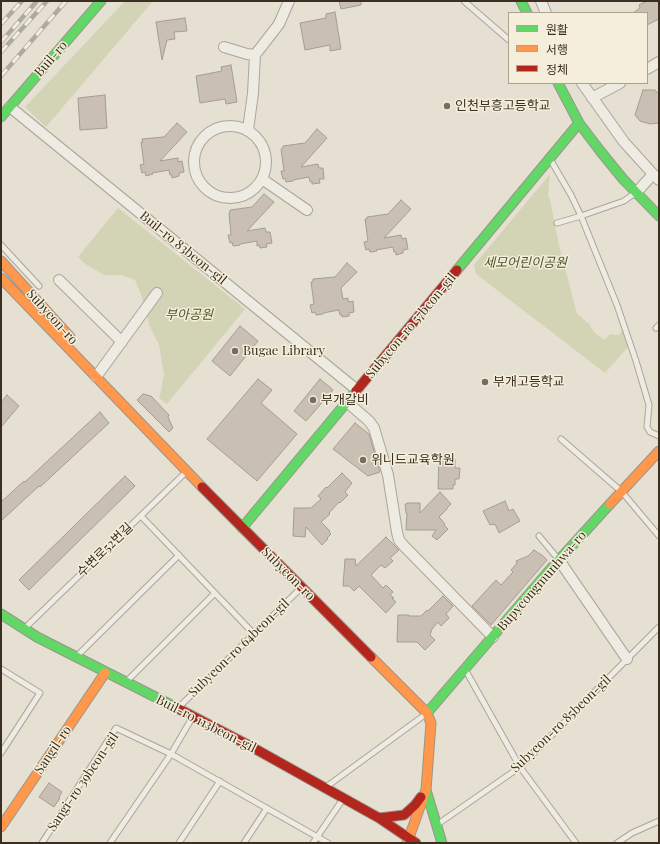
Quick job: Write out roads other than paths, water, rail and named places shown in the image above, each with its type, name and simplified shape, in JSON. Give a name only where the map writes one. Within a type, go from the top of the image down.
[{"type":"street","name":"Buil-ro","points":[[1,117],[101,1]]},
{"type":"street","points":[[248,130],[253,93],[255,55],[279,24],[289,1]]},
{"type":"street","points":[[522,1],[526,12]]},
{"type":"street","points":[[541,1],[546,12]]},
{"type":"street","points":[[224,47],[255,55]]},
{"type":"street","points":[[648,68],[659,62]]},
{"type":"street","points":[[559,84],[579,124],[623,179],[659,216]]},
{"type":"street","points":[[583,84],[624,142],[656,177],[636,193]]},
{"type":"street","points":[[592,98],[618,84]]},
{"type":"street","name":"Buil-ro 83beon-gil","points":[[10,107],[357,390]]},
{"type":"street","name":"Subyeon-ro 57beon-gil","points":[[242,528],[579,124]]},
{"type":"street","points":[[224,126],[248,130],[263,146],[266,157],[262,179],[254,188],[244,195],[226,198],[210,192],[201,183],[196,172],[194,160],[197,149],[203,138],[224,126]]},
{"type":"street","points":[[262,179],[307,210]]},
{"type":"street","name":"Subyeon-ro","points":[[1,261],[86,355],[96,377]]},
{"type":"street","name":"Subyeon-ro","points":[[1,278],[186,471],[427,713]]},
{"type":"street","points":[[59,280],[122,342]]},
{"type":"street","name":"Subyeon-ro","points":[[1,286],[84,373],[96,377]]},
{"type":"street","points":[[96,377],[157,293]]},
{"type":"street","points":[[347,402],[369,421],[374,428],[388,475],[399,540],[492,637]]},
{"type":"street","name":"Bupyeongmunhwa-ro","points":[[427,713],[559,560],[659,450]]},
{"type":"street","points":[[559,560],[627,659]]},
{"type":"street","name":"Buil-ro 113beon-gil","points":[[1,614],[37,637],[75,658],[250,746],[379,818],[411,842]]},
{"type":"street","name":"Sangil-ro","points":[[1,828],[104,673]]},
{"type":"street","points":[[411,842],[426,790],[431,723],[427,713]]},
{"type":"street","points":[[379,818],[404,815],[415,805],[426,790]]},
{"type":"street","points":[[426,790],[442,843]]},
{"type":"lane","points":[[464,1],[508,39]]},
{"type":"lane","points":[[550,158],[581,216],[617,305],[649,405],[647,427],[650,432],[659,436]]},
{"type":"lane","points":[[557,223],[624,201],[636,193]]},
{"type":"lane","points":[[1,245],[39,286]]},
{"type":"lane","points":[[561,438],[622,492],[659,536]]},
{"type":"lane","name":"수변로52번길","points":[[24,629],[186,471]]},
{"type":"lane","points":[[141,516],[254,634]]},
{"type":"lane","points":[[539,536],[559,560]]},
{"type":"lane","points":[[75,658],[179,555]]},
{"type":"lane","name":"Subyeon-ro 64beon-gil","points":[[177,709],[302,588]]},
{"type":"lane","points":[[125,683],[215,593]]},
{"type":"lane","name":"Subyeon-ro 85beon-gil","points":[[436,825],[520,767],[659,627]]},
{"type":"lane","points":[[1,668],[40,693],[1,753]]},
{"type":"lane","points":[[465,669],[520,767],[576,843]]},
{"type":"lane","points":[[324,788],[427,713]]},
{"type":"lane","points":[[110,843],[171,754],[192,717]]},
{"type":"lane","name":"Sangi-ro 39beon-gil","points":[[42,843],[116,728],[171,754],[328,843]]},
{"type":"lane","points":[[179,843],[220,781]]},
{"type":"lane","points":[[313,843],[343,798]]},
{"type":"lane","points":[[244,843],[266,808]]},
{"type":"lane","points":[[618,843],[632,833],[659,821]]},
{"type":"railway","points":[[1,24],[22,1]]},
{"type":"railway","points":[[1,42],[37,1]]},
{"type":"railway","points":[[1,52],[47,1]]},
{"type":"railway","points":[[1,76],[66,1]]},
{"type":"place","name":"인천부흥고등학교","points":[[447,106]]},
{"type":"place","name":"Bugae Library","points":[[235,351]]},
{"type":"place","name":"부개고등학교","points":[[485,382]]},
{"type":"place","name":"부개갈비","points":[[313,400]]},
{"type":"place","name":"위니드교육학원","points":[[363,460]]},
{"type":"park label","name":"세모어린이공원","points":[[525,263]]},
{"type":"park label","name":"부아공원","points":[[189,315]]}]
